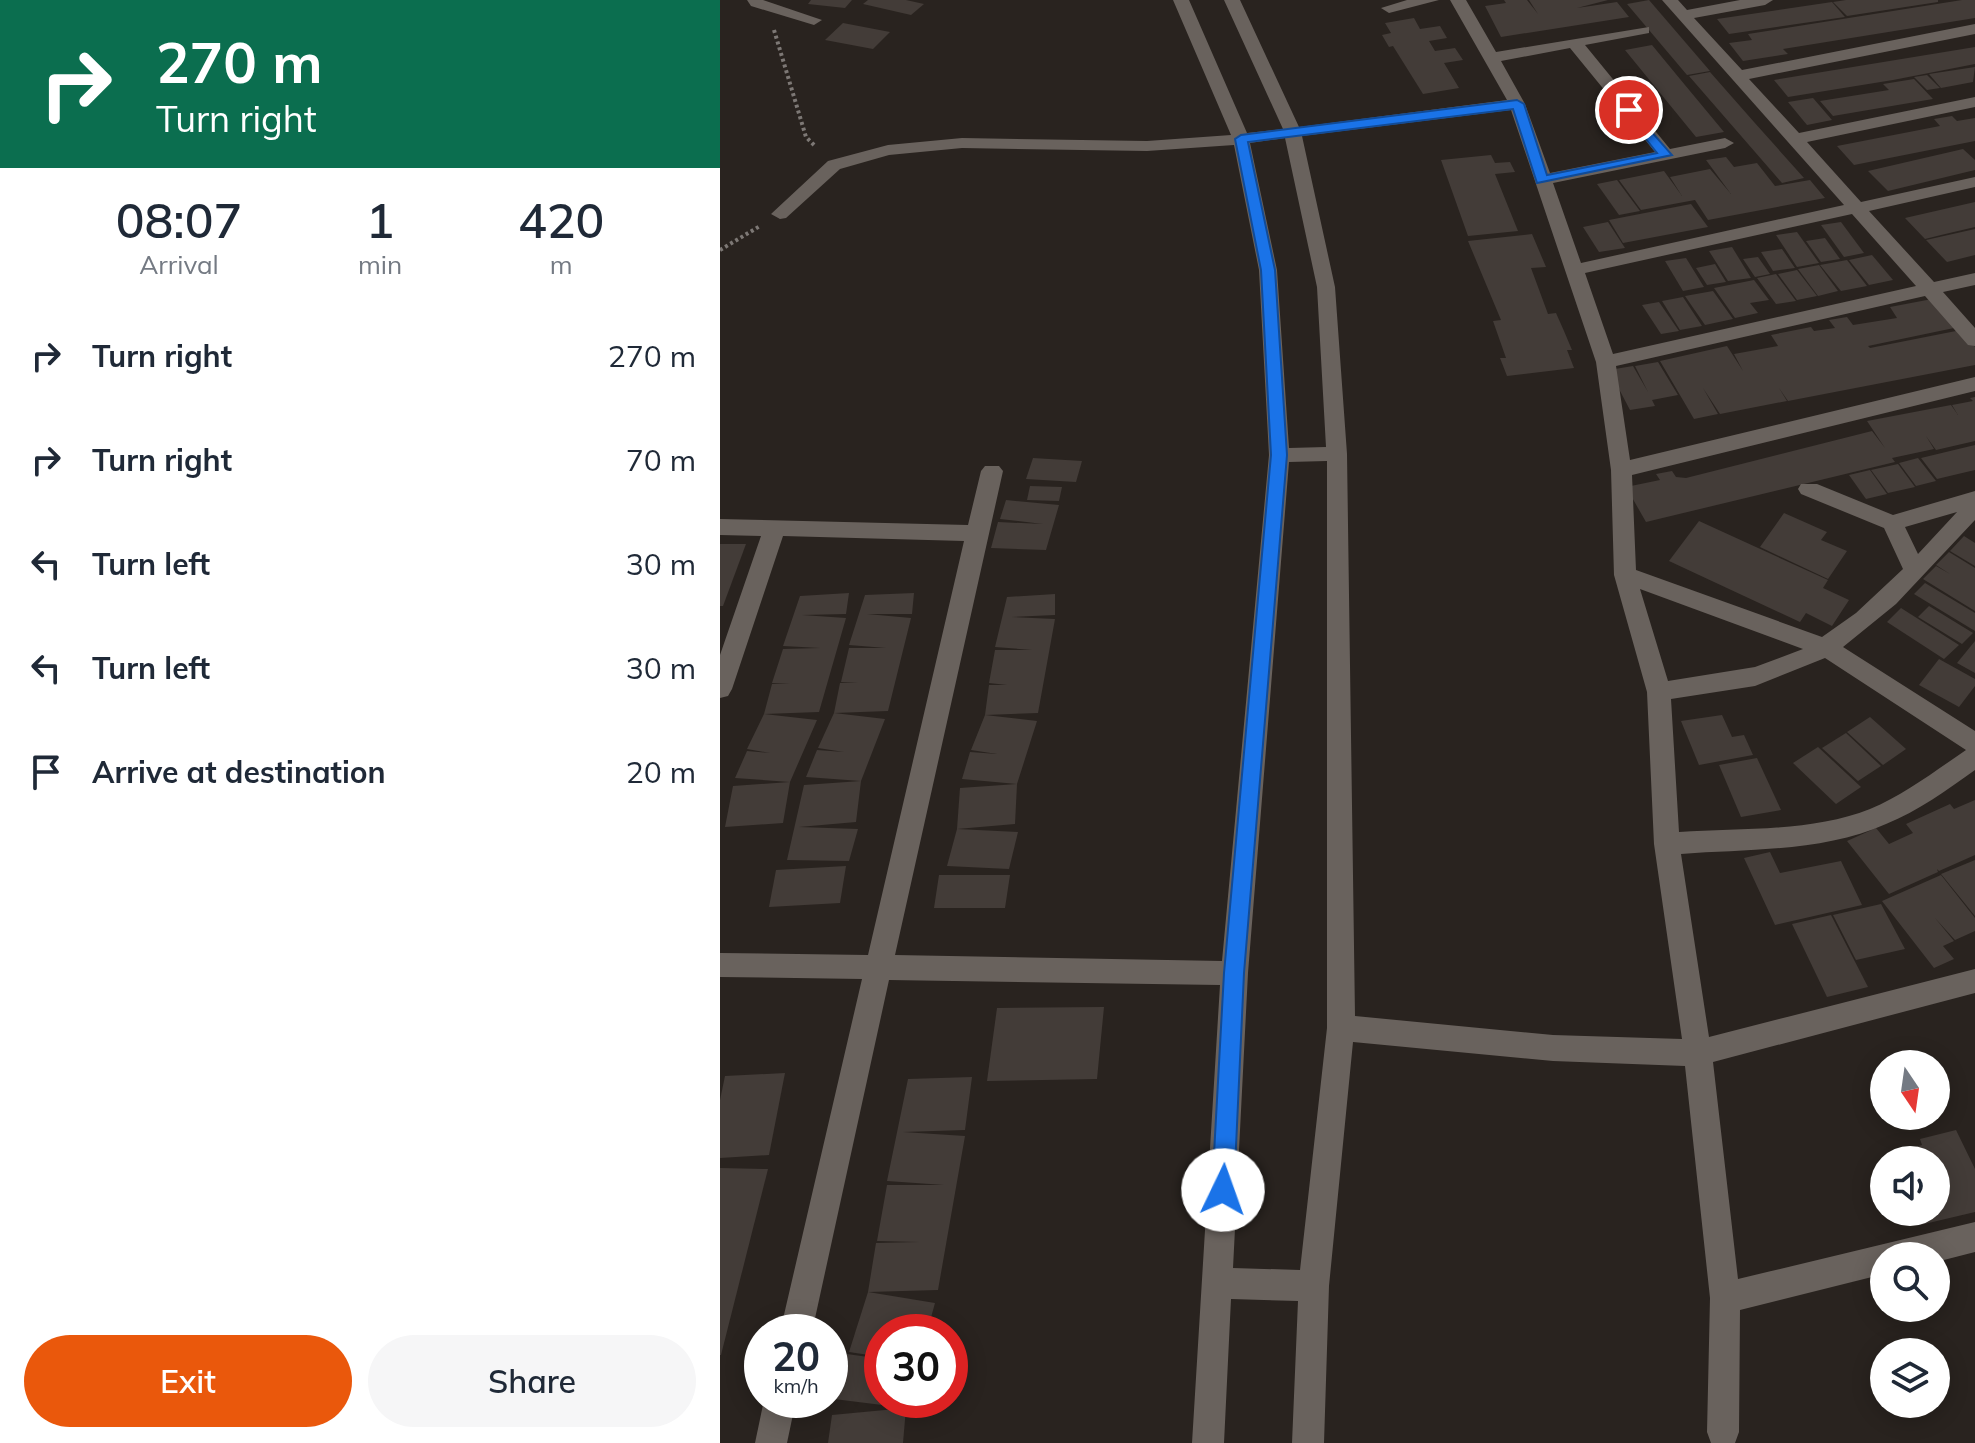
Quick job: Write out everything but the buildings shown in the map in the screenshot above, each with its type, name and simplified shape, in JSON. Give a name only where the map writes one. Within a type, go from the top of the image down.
[{"type":"street","points":[[1181,0],[1241,139],[1268,270],[1279,455],[1234,973],[1208,1443]]},
{"type":"street","points":[[1232,0],[1292,130],[1326,287],[1337,454],[1341,1028],[1314,1286],[1308,1443]]},
{"type":"street","points":[[1389,8],[1431,0]]},
{"type":"street","points":[[1458,0],[1517,104],[1606,362],[1621,470],[1625,575],[1659,692],[1667,844],[1698,1053],[1725,1298],[1723,1432]]},
{"type":"street","points":[[1670,0],[1857,207],[1927,291],[1975,340]]},
{"type":"street","points":[[1684,15],[1765,0]]},
{"type":"street","points":[[755,2],[814,20]]},
{"type":"street","points":[[1738,76],[1975,29]]},
{"type":"street","points":[[1491,58],[1643,30]]},
{"type":"street","points":[[1574,42],[1666,155]]},
{"type":"street","points":[[1796,139],[1975,102]]},
{"type":"street","points":[[780,214],[834,165],[888,150],[962,143],[1147,146],[1241,139],[1292,130],[1517,104]]},
{"type":"street","points":[[1542,180],[1725,143]]},
{"type":"street","points":[[1574,270],[1975,182]]},
{"type":"street","points":[[1606,362],[1975,279]]},
{"type":"street","points":[[1621,470],[1975,384]]},
{"type":"street","points":[[1279,455],[1337,454]]},
{"type":"street","points":[[800,1314],[992,471]]},
{"type":"street","points":[[1809,489],[1892,523],[1975,499]]},
{"type":"street","points":[[1659,692],[1782,669],[1827,648],[1915,571],[1975,506]]},
{"type":"street","points":[[1892,523],[1915,571]]},
{"type":"street","points":[[720,527],[977,533]]},
{"type":"street","points":[[720,689],[775,527]]},
{"type":"street","points":[[1625,575],[1827,648],[1975,744]]},
{"type":"street","points":[[1667,844],[1833,829],[1874,818],[1921,793],[1975,757]]},
{"type":"street","points":[[720,965],[1234,973]]},
{"type":"street","points":[[1341,1028],[1553,1048],[1698,1053],[1975,981]]},
{"type":"street","points":[[1950,1243],[1975,1237]]},
{"type":"street","points":[[1725,1298],[1870,1262]]},
{"type":"street","points":[[1218,1283],[1314,1286]]},
{"type":"street","points":[[771,1443],[776,1418]]},
{"type":"path","points":[[755,2],[772,23],[806,137],[834,165]]},
{"type":"path","points":[[720,250],[780,214]]},
{"type":"route","points":[[1223,1190],[1234,973],[1279,455],[1268,270],[1241,139],[1320,126],[1517,104],[1542,180],[1666,155],[1629,110]]}]
